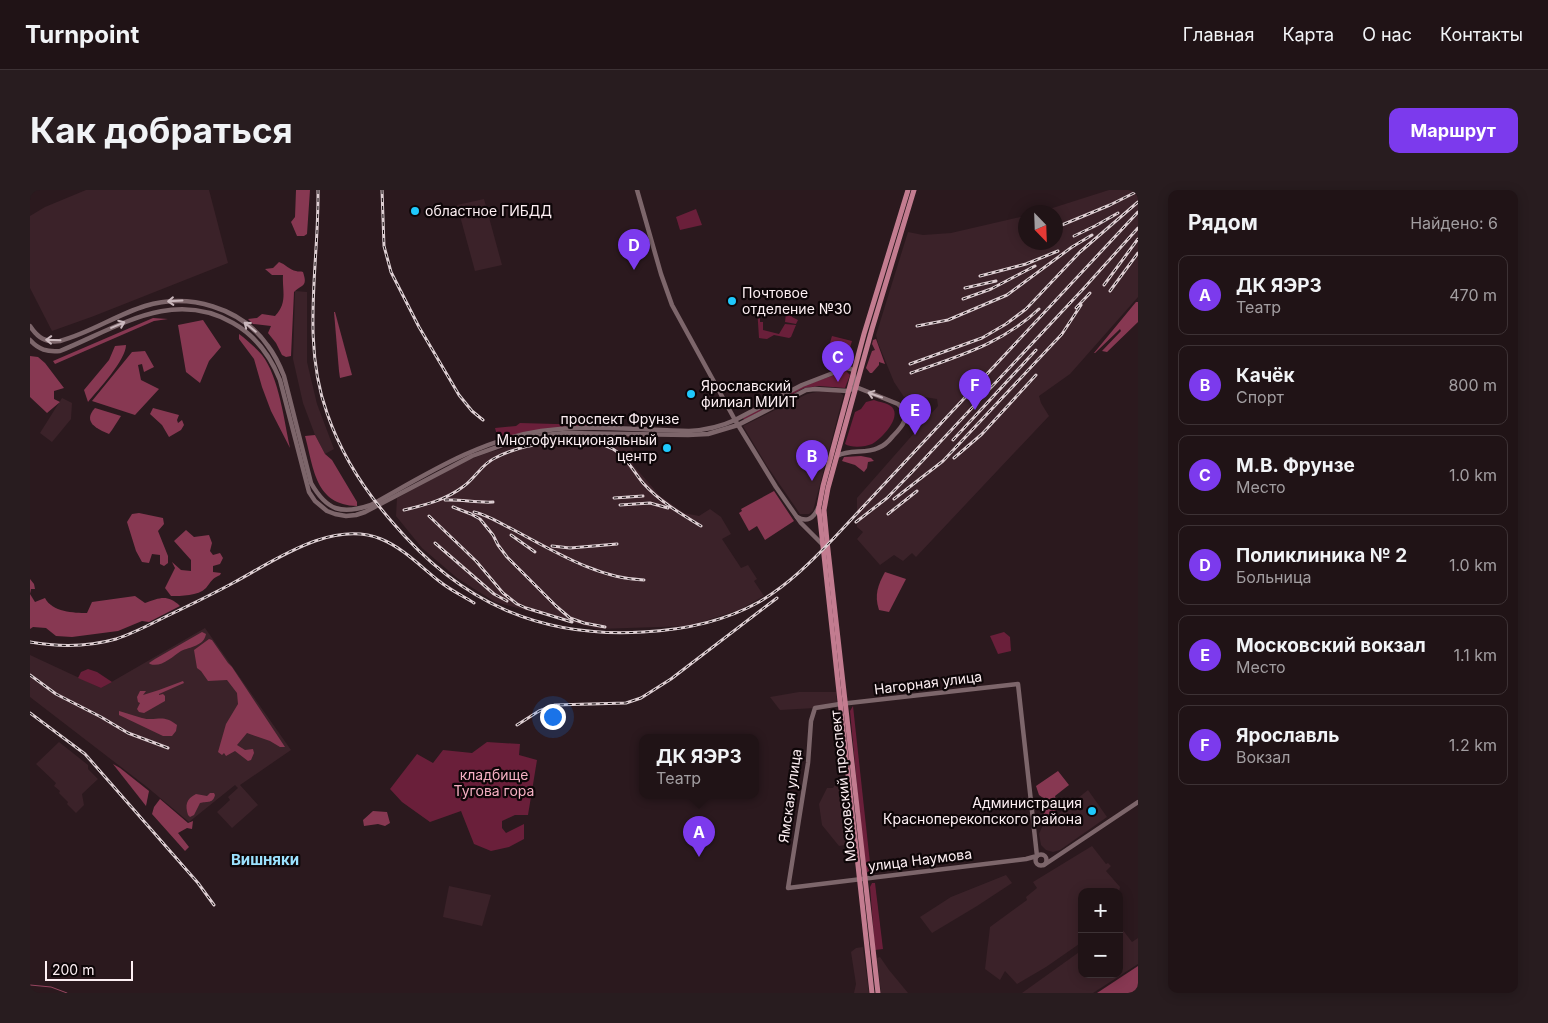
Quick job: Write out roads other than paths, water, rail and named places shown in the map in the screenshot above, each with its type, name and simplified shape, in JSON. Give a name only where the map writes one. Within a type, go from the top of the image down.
[{"type":"main road","points":[[638,190],[669,299],[735,420],[774,484],[802,525],[820,542]]},
{"type":"main road","name":"Московский проспект","points":[[843,704],[820,542],[819,508],[848,391],[851,370],[856,363],[908,190]]},
{"type":"main road","name":"Московский проспект","points":[[872,993],[831,577],[830,547],[824,513],[826,496],[870,336],[914,190]]},
{"type":"main road","name":"проспект Фрунзе","points":[[30,326],[44,340],[49,342],[60,341],[144,306],[160,302],[182,301],[214,306],[234,316],[259,334],[277,359],[284,376],[311,483],[325,503],[334,508],[346,510],[371,505],[466,454],[524,434],[580,428],[698,431],[714,428],[735,420],[811,381],[851,370]]},
{"type":"main road","name":"проспект Фрунзе","points":[[30,340],[43,351],[51,352],[60,350],[132,319],[165,310],[184,308],[225,318],[255,339],[266,352],[275,368],[280,380],[307,484],[315,501],[327,511],[346,516],[356,515],[377,507],[472,456],[535,436],[579,432],[694,435],[714,433],[738,425],[806,390],[848,391]]},
{"type":"main road","points":[[837,456],[849,452],[880,448],[905,423],[906,415],[904,409],[898,404],[856,387],[851,370]]},
{"type":"main road","points":[[848,391],[856,387]]},
{"type":"main road","points":[[793,512],[800,519],[807,520],[815,515],[819,508]]},
{"type":"main road","name":"Нагорная улица","points":[[815,708],[1018,684],[1036,844],[1040,855]]},
{"type":"main road","name":"Ямская улица","points":[[788,888],[815,708]]},
{"type":"main road","points":[[1044,865],[1138,802]]},
{"type":"main road","name":"улица Наумова","points":[[788,888],[1026,859],[1064,852]]},
{"type":"main road","points":[[1035,862],[1040,855],[1046,859],[1044,865]]},
{"type":"main road","name":"улица Наумова","points":[[1026,859],[1030,859],[1039,866],[1044,865]]},
{"type":"main road","name":"Московский проспект","points":[[861,879],[878,993]]},
{"type":"waterway","points":[[30,985],[51,987],[67,993]]},
{"type":"railway","points":[[318,190],[313,330],[319,386],[339,443],[363,485],[393,523],[419,551],[474,594],[504,609],[536,621],[569,629],[605,632],[658,631],[688,627],[717,620],[759,602],[789,581],[834,538],[1138,212]]},
{"type":"railway","points":[[382,190],[384,246],[391,272],[419,327],[459,395],[472,411],[483,420]]},
{"type":"railway","points":[[1063,225],[1136,192]]},
{"type":"railway","points":[[910,364],[982,338],[1006,324],[1026,309],[1080,252],[1138,202]]},
{"type":"railway","points":[[1074,236],[1118,213]]},
{"type":"railway","points":[[856,522],[887,498],[913,471],[1138,228]]},
{"type":"railway","points":[[917,326],[948,320],[1007,295],[1072,247],[1092,235]]},
{"type":"railway","points":[[1104,285],[1138,239]]},
{"type":"railway","points":[[980,276],[1026,264],[1058,251]]},
{"type":"railway","points":[[1110,291],[1138,253]]},
{"type":"railway","points":[[963,299],[991,289],[1035,266]]},
{"type":"railway","points":[[965,288],[996,281]]},
{"type":"railway","points":[[1076,308],[1090,293]]},
{"type":"railway","points":[[894,499],[943,461],[1062,334],[1081,305]]},
{"type":"railway","points":[[911,373],[979,348],[1010,331],[1039,309]]},
{"type":"railway","points":[[953,440],[1036,350]]},
{"type":"railway","points":[[954,458],[982,434],[1036,375]]},
{"type":"railway","points":[[404,510],[450,495],[468,483],[490,461],[507,453],[521,448],[570,441],[601,444],[618,452],[656,496],[701,526]]},
{"type":"railway","points":[[888,514],[917,491]]},
{"type":"railway","points":[[614,498],[643,496]]},
{"type":"railway","points":[[445,500],[493,502]]},
{"type":"railway","points":[[620,505],[650,503],[668,508]]},
{"type":"railway","points":[[453,507],[480,519],[507,557],[570,618],[605,627]]},
{"type":"railway","points":[[474,512],[489,517],[559,554],[593,569],[610,575],[644,580]]},
{"type":"railway","points":[[429,516],[476,561],[503,593],[517,604],[572,622]]},
{"type":"railway","points":[[30,642],[73,645],[95,644],[116,639],[141,629],[304,545],[323,538],[343,534],[362,534],[389,543],[404,552],[443,584],[474,603]]},
{"type":"railway","points":[[511,535],[535,552]]},
{"type":"railway","points":[[435,543],[494,594],[507,601]]},
{"type":"railway","points":[[552,546],[570,548],[617,544]]},
{"type":"railway","points":[[517,725],[539,711],[555,705],[626,703],[641,698],[671,679],[777,598]]},
{"type":"railway","points":[[30,675],[56,694],[128,733],[168,748]]},
{"type":"railway","points":[[30,713],[85,754],[198,883],[214,905]]},
{"type":"place","name":"областное ГИБДД","points":[[415,211]]},
{"type":"place","name":"Поликлиника № 2","points":[[634,270]]},
{"type":"place","name":"Почтовое отделение №30","points":[[732,301]]},
{"type":"place","name":"М.В. Фрунзе","points":[[838,382]]},
{"type":"place","name":"Ярославский филиал МИИТ","points":[[691,394]]},
{"type":"place","name":"Ярославль","points":[[975,410]]},
{"type":"place","name":"Московский вокзал","points":[[915,435]]},
{"type":"place","name":"Многофункциональный центр","points":[[667,448]]},
{"type":"place","name":"Качёк","points":[[812,481]]},
{"type":"place","name":"Администрация Красноперекопского района","points":[[1092,811]]},
{"type":"place","name":"ДК ЯЭРЗ","points":[[699,857]]},
{"type":"district","name":"Вишняки","points":[[265,860]]},
{"type":"park label","name":"кладбище Тугова гора","points":[[494,784]]}]
